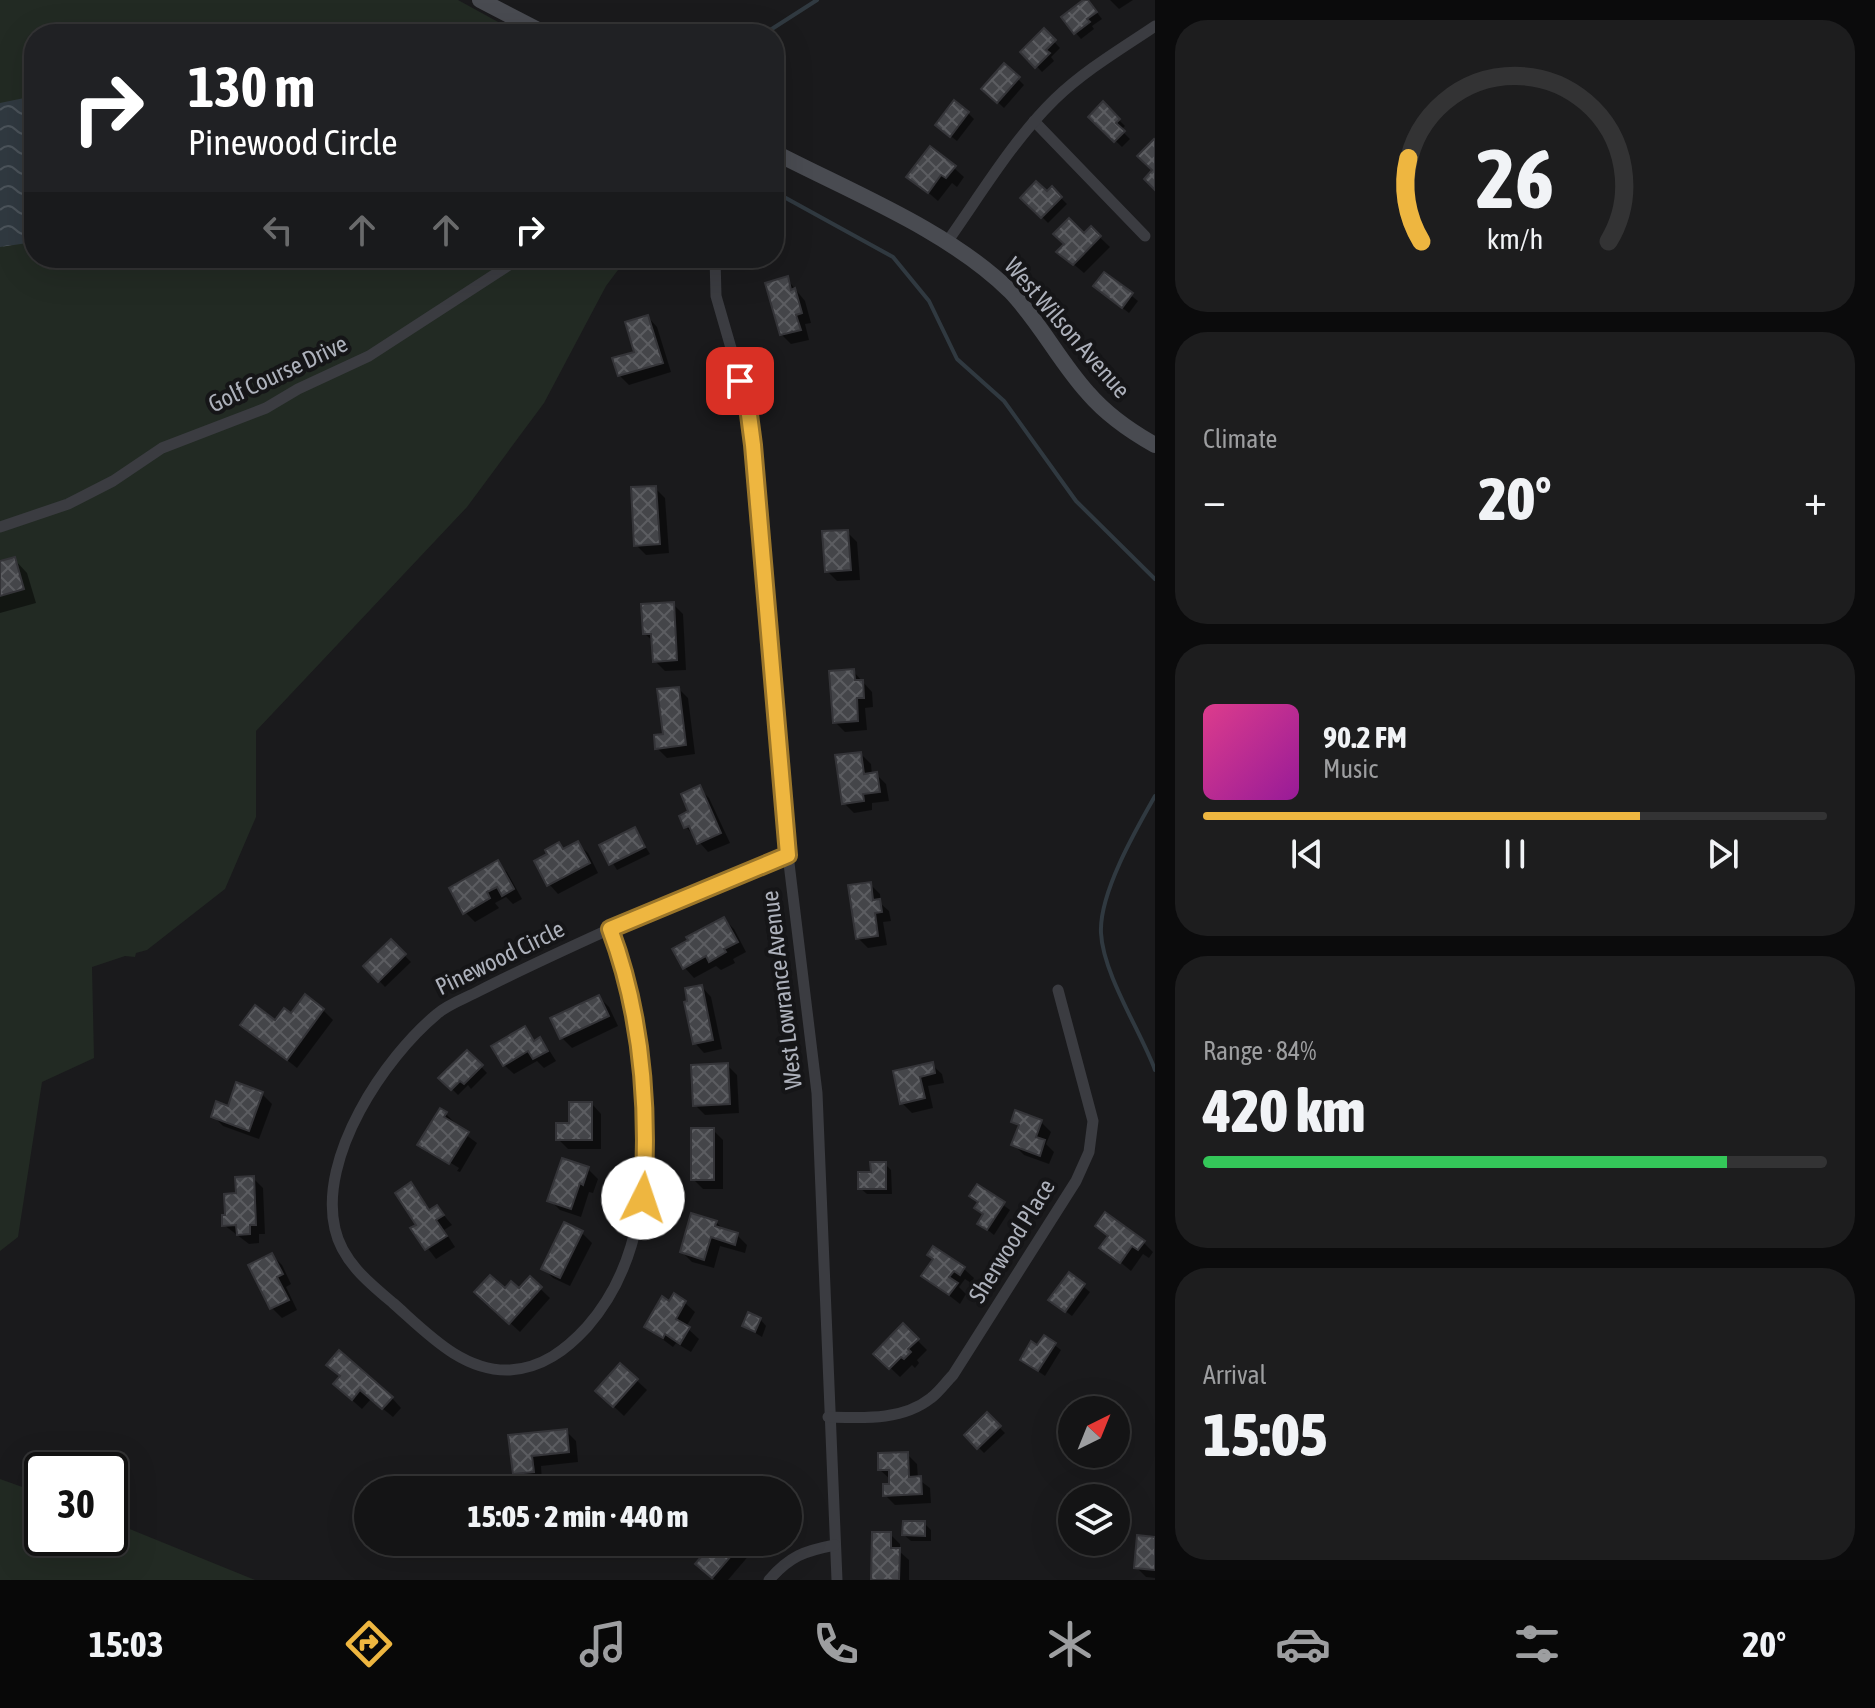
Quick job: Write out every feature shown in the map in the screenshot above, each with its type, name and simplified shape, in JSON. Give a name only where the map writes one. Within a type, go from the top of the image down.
[{"type":"street","points":[[480,0],[527,24]]},
{"type":"street","points":[[947,242],[1034,121],[1080,77],[1155,26]]},
{"type":"street","points":[[1034,121],[1145,236]]},
{"type":"street","name":"West Wilson Avenue","points":[[784,157],[947,242],[980,264],[1032,316],[1086,391],[1107,414],[1155,445]]},
{"type":"street","name":"Golf Course Drive","points":[[0,527],[68,504],[113,481],[162,448],[266,408],[298,389],[369,356],[505,268]]},
{"type":"street","name":"West Lowrance Avenue","points":[[715,268],[716,296],[748,407],[753,445],[788,855],[817,1093],[837,1580]]},
{"type":"street","name":"Pinewood Circle","points":[[610,929],[627,979],[638,1036],[646,1146],[643,1198],[632,1249],[603,1306],[570,1346],[542,1363],[521,1368],[510,1370],[477,1366],[448,1351],[372,1286],[349,1261],[335,1231],[331,1197],[343,1151],[366,1099],[398,1052],[439,1012],[610,929],[788,855]]},
{"type":"street","name":"Sherwood Place","points":[[828,1417],[871,1418],[903,1414],[931,1398],[953,1375],[1076,1181],[1089,1152],[1093,1121],[1058,990]]},
{"type":"street","points":[[769,1580],[784,1563],[807,1550],[835,1545]]},
{"type":"shaded area","points":[[0,0],[458,0],[502,24],[24,24],[24,268],[620,268],[606,286],[544,403],[467,507],[256,731],[256,817],[225,889],[147,950],[136,953],[135,957],[125,956],[92,967],[94,1058],[42,1082],[18,1237],[0,1251]]},
{"type":"shaded area","points":[[0,1479],[24,1488],[24,1556],[128,1556],[128,1528],[255,1580],[0,1580]]},
{"type":"water","points":[[24,98],[24,243],[0,247],[0,103]]},
{"type":"building","points":[[1083,0],[1088,0],[1097,12],[1074,34],[1061,17]]},
{"type":"building","points":[[1044,28],[1056,40],[1046,50],[1050,53],[1035,68],[1020,52]]},
{"type":"building","points":[[1004,63],[1020,77],[997,103],[981,89]]},
{"type":"building","points":[[954,100],[969,112],[950,137],[935,125]]},
{"type":"building","points":[[1103,101],[1120,119],[1116,123],[1125,131],[1114,142],[1088,117]]},
{"type":"building","points":[[1154,139],[1155,190],[1144,179],[1152,170],[1137,156]]},
{"type":"building","points":[[930,146],[956,166],[946,178],[941,175],[928,193],[906,177]]},
{"type":"building","points":[[1036,181],[1047,191],[1052,186],[1062,197],[1041,218],[1020,198]]},
{"type":"building","points":[[1069,218],[1084,233],[1091,226],[1101,236],[1073,265],[1056,252],[1064,244],[1053,234]]},
{"type":"building","points":[[1104,272],[1133,293],[1122,308],[1093,286]]},
{"type":"building","points":[[788,276],[802,313],[796,315],[801,330],[780,335],[765,283]]},
{"type":"building","points":[[648,315],[663,363],[618,376],[612,358],[634,352],[625,322]]},
{"type":"building","points":[[656,486],[660,544],[634,546],[631,487]]},
{"type":"building","points":[[848,530],[851,570],[825,572],[822,531]]},
{"type":"building","points":[[15,557],[24,589],[0,596],[0,561]]},
{"type":"building","points":[[674,602],[677,660],[653,662],[651,634],[643,634],[641,604]]},
{"type":"building","points":[[854,669],[855,680],[863,680],[864,698],[857,698],[858,721],[833,723],[829,671]]},
{"type":"building","points":[[679,687],[686,745],[655,749],[654,735],[663,734],[657,689]]},
{"type":"building","points":[[861,752],[864,774],[877,772],[880,792],[863,794],[864,801],[842,804],[835,755]]},
{"type":"building","points":[[700,785],[721,833],[697,844],[689,826],[684,828],[679,816],[688,811],[681,794]]},
{"type":"building","points":[[635,827],[645,847],[609,865],[599,845]]},
{"type":"building","points":[[578,841],[590,863],[547,886],[534,861],[559,842],[563,849]]},
{"type":"building","points":[[498,860],[514,889],[502,896],[497,887],[487,892],[490,898],[463,914],[449,888]]},
{"type":"building","points":[[871,882],[873,900],[880,899],[882,912],[875,913],[878,936],[856,939],[848,885]]},
{"type":"building","points":[[724,917],[738,942],[709,962],[706,956],[683,969],[672,949],[688,940],[686,937]]},
{"type":"building","points":[[391,939],[406,954],[378,982],[363,966]]},
{"type":"building","points":[[702,985],[713,1040],[693,1044],[684,1002],[687,1001],[685,988]]},
{"type":"building","points":[[305,994],[324,1009],[287,1060],[240,1025],[255,1005],[275,1020],[284,1008],[291,1013]]},
{"type":"building","points":[[599,995],[609,1016],[560,1039],[550,1018]]},
{"type":"building","points":[[525,1026],[534,1041],[540,1037],[548,1051],[533,1059],[528,1051],[503,1066],[491,1046]]},
{"type":"building","points":[[467,1050],[483,1065],[464,1084],[460,1081],[451,1090],[438,1078]]},
{"type":"building","points":[[933,1062],[935,1073],[920,1077],[925,1098],[900,1104],[893,1071]]},
{"type":"building","points":[[728,1063],[730,1104],[693,1106],[691,1065]]},
{"type":"building","points":[[236,1082],[263,1092],[249,1131],[211,1117],[216,1101],[228,1106]]},
{"type":"building","points":[[569,1102],[592,1102],[592,1140],[556,1140],[556,1123],[569,1123]]},
{"type":"building","points":[[440,1108],[447,1112],[444,1117],[469,1132],[449,1164],[417,1145]]},
{"type":"building","points":[[1015,1110],[1042,1120],[1036,1137],[1045,1140],[1040,1156],[1011,1145],[1019,1125],[1011,1122]]},
{"type":"building","points":[[691,1128],[714,1128],[714,1180],[691,1180]]},
{"type":"building","points":[[562,1158],[589,1167],[571,1209],[547,1201]]},
{"type":"building","points":[[870,1162],[886,1162],[886,1189],[858,1189],[858,1172],[871,1172]]},
{"type":"building","points":[[254,1176],[256,1225],[250,1225],[250,1234],[237,1235],[236,1225],[222,1226],[224,1194],[236,1193],[235,1177]]},
{"type":"building","points":[[411,1182],[429,1210],[437,1205],[444,1215],[436,1220],[447,1236],[425,1250],[410,1228],[416,1225],[395,1193]]},
{"type":"building","points":[[977,1184],[1005,1202],[987,1230],[977,1224],[983,1214],[974,1208],[978,1202],[969,1196]]},
{"type":"building","points":[[1105,1212],[1145,1241],[1138,1250],[1132,1246],[1120,1263],[1099,1248],[1108,1236],[1095,1226]]},
{"type":"building","points":[[691,1213],[717,1221],[715,1226],[738,1233],[735,1245],[711,1237],[704,1260],[680,1252]]},
{"type":"building","points":[[564,1222],[583,1231],[560,1278],[541,1269]]},
{"type":"building","points":[[933,1246],[965,1267],[960,1275],[954,1271],[949,1277],[958,1283],[949,1295],[921,1276],[933,1259],[927,1255]]},
{"type":"building","points":[[272,1253],[283,1274],[277,1277],[289,1300],[270,1309],[248,1265]]},
{"type":"building","points":[[1069,1272],[1085,1284],[1065,1312],[1048,1300]]},
{"type":"building","points":[[490,1275],[505,1288],[511,1281],[519,1288],[530,1276],[542,1287],[509,1324],[474,1292]]},
{"type":"building","points":[[674,1293],[686,1301],[676,1319],[690,1327],[680,1344],[665,1334],[663,1338],[644,1327],[662,1296],[669,1301]]},
{"type":"building","points":[[748,1312],[761,1318],[755,1332],[742,1326]]},
{"type":"building","points":[[903,1323],[919,1339],[908,1349],[911,1352],[904,1359],[901,1357],[889,1369],[873,1354]]},
{"type":"building","points":[[1044,1335],[1056,1343],[1038,1371],[1020,1360],[1031,1341],[1037,1345]]},
{"type":"building","points":[[339,1350],[393,1397],[382,1409],[360,1390],[352,1400],[333,1384],[340,1376],[326,1365]]},
{"type":"building","points":[[620,1363],[638,1379],[613,1407],[595,1391]]},
{"type":"building","points":[[987,1412],[1001,1426],[977,1449],[964,1435]]},
{"type":"building","points":[[567,1429],[569,1452],[532,1456],[534,1472],[513,1474],[508,1435]]},
{"type":"building","points":[[908,1452],[909,1477],[921,1476],[922,1494],[883,1496],[883,1484],[889,1484],[889,1470],[878,1470],[878,1453]]},
{"type":"building","points":[[903,1521],[925,1521],[925,1536],[902,1535]]},
{"type":"building","points":[[872,1532],[891,1532],[891,1548],[900,1548],[899,1580],[871,1580]]},
{"type":"building","points":[[1137,1535],[1155,1537],[1155,1570],[1134,1568]]},
{"type":"building","points":[[702,1556],[731,1556],[712,1578],[695,1564]]},
{"type":"waterway","points":[[780,24],[817,0]]},
{"type":"waterway","points":[[784,197],[893,257],[929,301],[957,359],[1004,401],[1076,501],[1155,579]]},
{"type":"waterway","points":[[1155,796],[1112,882],[1101,933],[1115,984],[1155,1070]]},
{"type":"route","points":[[643,1198],[646,1146],[638,1036],[627,979],[610,929],[788,855],[753,445],[748,407],[740,381]]}]
